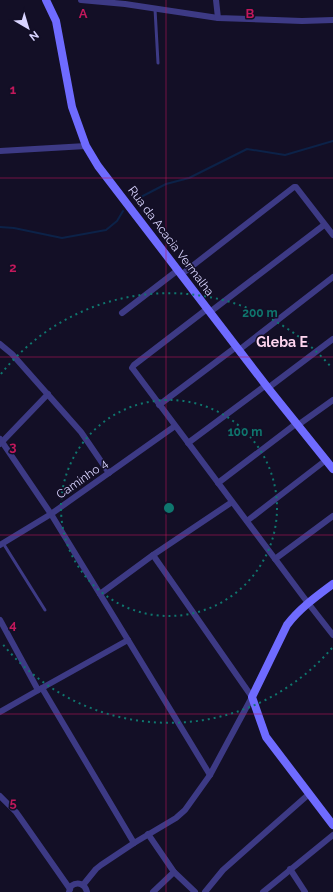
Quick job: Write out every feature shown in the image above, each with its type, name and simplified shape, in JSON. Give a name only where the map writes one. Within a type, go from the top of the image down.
[{"type":"street","name":"Rua da Acacia Vermalha","points":[[46,0],[56,21],[72,107],[86,146],[102,171],[237,348],[331,465]]},
{"type":"street","points":[[81,0],[124,2],[155,9],[218,18],[302,21],[333,20]]},
{"type":"street","points":[[216,0],[218,18]]},
{"type":"street","points":[[0,151],[86,146]]},
{"type":"street","points":[[122,313],[180,272],[294,187],[333,235]]},
{"type":"street","points":[[324,225],[132,368],[275,560],[333,635]]},
{"type":"street","points":[[159,405],[333,277]]},
{"type":"street","points":[[188,443],[333,339]]},
{"type":"street","points":[[0,344],[12,354],[81,432],[109,473]]},
{"type":"street","points":[[48,394],[1,442],[51,514],[210,775]]},
{"type":"street","points":[[218,483],[297,424],[333,400]]},
{"type":"street","name":"Caminho 4","points":[[2,544],[51,514],[175,426]]},
{"type":"street","points":[[247,521],[331,465]]},
{"type":"street","points":[[100,594],[153,555],[232,502]]},
{"type":"street","points":[[275,560],[333,516]]},
{"type":"street","points":[[153,555],[252,697],[266,738],[333,825]]},
{"type":"street","points":[[83,885],[96,869],[134,842],[176,818],[185,810],[210,775],[252,697],[285,628],[292,618],[308,603],[333,584]]},
{"type":"street","points":[[0,620],[134,842]]},
{"type":"street","points":[[0,712],[40,688],[128,640]]},
{"type":"street","points":[[205,892],[223,870],[309,794]]},
{"type":"street","points":[[0,796],[16,812],[69,890],[74,884],[77,883],[86,887],[87,892]]},
{"type":"street","points":[[148,834],[174,872],[195,892]]},
{"type":"street","points":[[263,892],[333,835]]},
{"type":"street","points":[[290,869],[305,892]]},
{"type":"street","points":[[153,892],[174,872]]},
{"type":"lane","points":[[155,9],[158,63]]},
{"type":"lane","points":[[2,544],[46,610]]},
{"type":"waterway","points":[[137,199],[166,184],[189,178],[247,149],[285,155],[333,141]]},
{"type":"waterway","points":[[0,227],[14,228],[62,238],[106,230],[117,221],[123,211]]},
{"type":"district","name":"Gleba E","points":[[282,342]]}]
